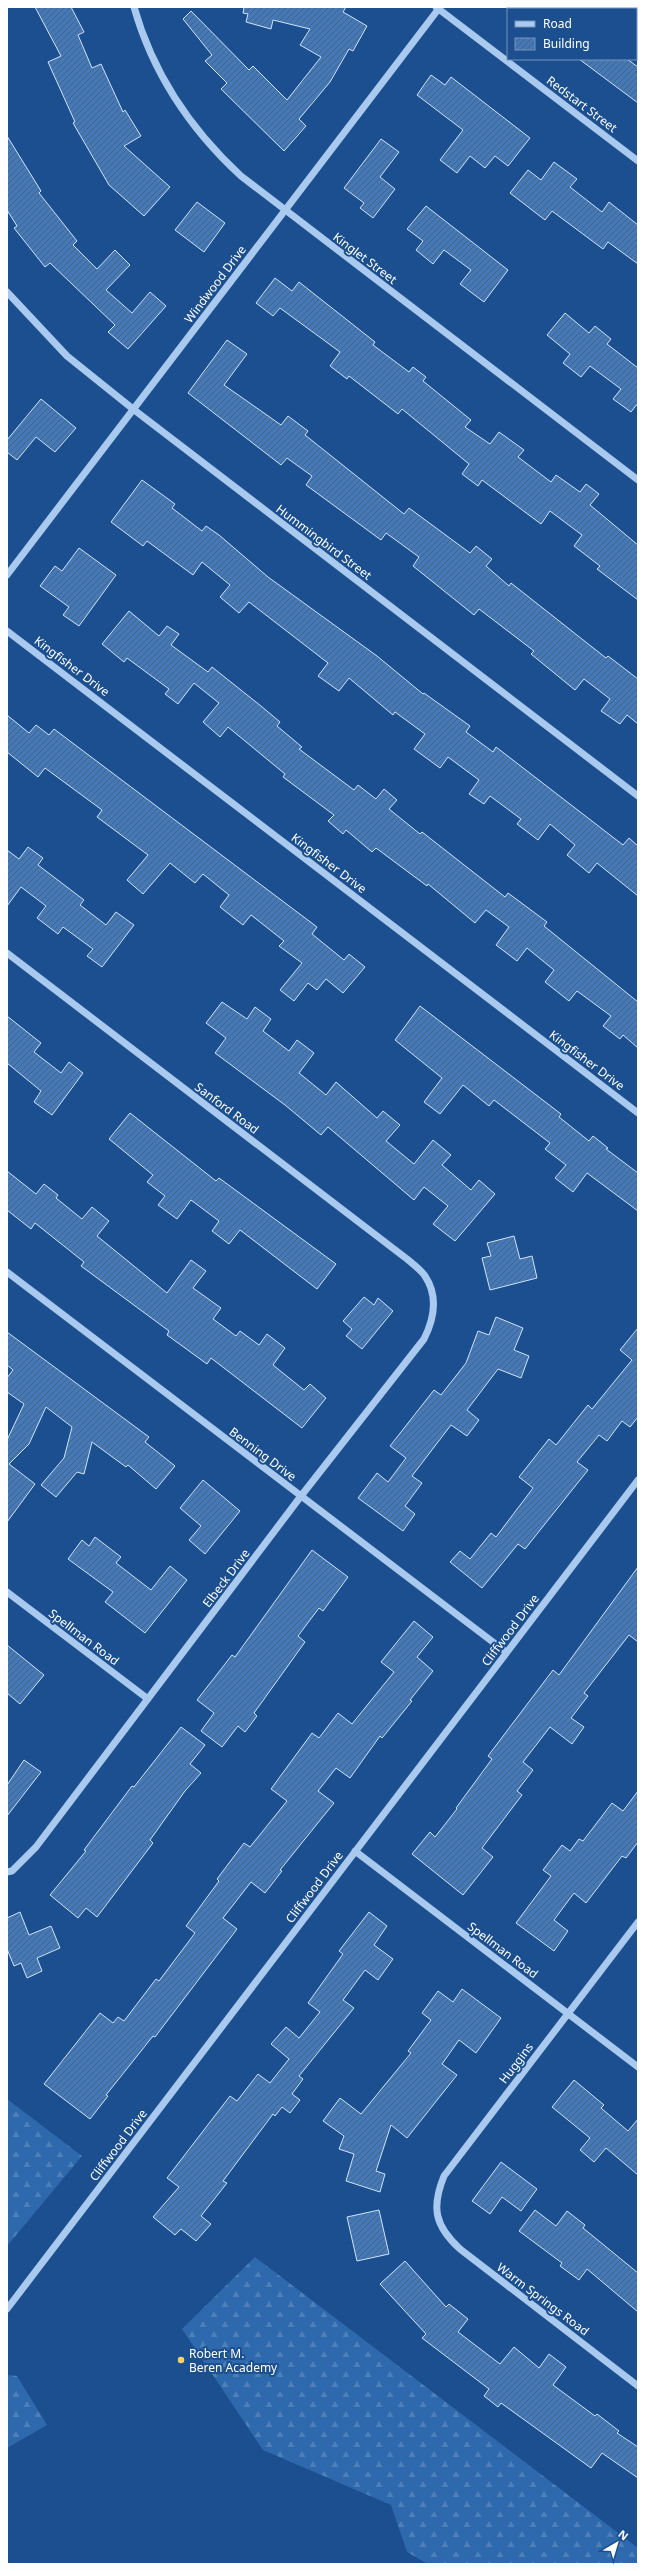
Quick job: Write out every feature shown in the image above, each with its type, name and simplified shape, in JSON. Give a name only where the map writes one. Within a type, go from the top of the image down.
[{"type":"street","name":"Kinglet Street","points":[[134,7],[141,33],[161,78],[180,108],[218,155],[241,176],[285,211],[638,480]]},
{"type":"street","name":"Windwood Drive","points":[[7,575],[438,8]]},
{"type":"street","name":"Redstart Street","points":[[438,8],[638,161]]},
{"type":"street","name":"Hummingbird Street","points":[[7,292],[67,356],[133,409],[638,796]]},
{"type":"street","name":"Kingfisher Drive","points":[[7,631],[638,1113]]},
{"type":"street","name":"Sanford Road","points":[[7,954],[407,1258],[426,1276],[428,1285]]},
{"type":"street","name":"Benning Drive","points":[[7,1272],[506,1652]]},
{"type":"street","name":"Elbeck Drive","points":[[7,1872],[12,1871],[36,1847],[301,1496],[424,1339],[433,1321],[434,1301],[428,1285]]},
{"type":"street","name":"Cliffwood Drive","points":[[7,2309],[638,1480]]},
{"type":"street","name":"Spellman Road","points":[[7,1592],[148,1699]]},
{"type":"street","name":"Spellman Road","points":[[355,1851],[638,2067]]},
{"type":"street","name":"Huggins","points":[[439,2226],[436,2207],[438,2190],[444,2176],[638,1922]]},
{"type":"street","name":"Warm Springs Road","points":[[439,2226],[460,2249],[638,2386]]},
{"type":"green space","points":[[7,2099],[82,2156],[7,2246]]},
{"type":"green space","points":[[255,2257],[638,2548],[638,2564],[428,2564],[407,2552],[391,2505],[263,2450],[182,2329]]},
{"type":"green space","points":[[7,2375],[17,2376],[47,2425],[7,2448]]},
{"type":"building","points":[[35,7],[71,7],[84,32],[78,35],[92,68],[101,64],[123,112],[125,110],[141,136],[124,146],[170,187],[144,216],[109,185],[73,123],[75,122],[48,62],[61,56]]},
{"type":"building","points":[[244,7],[346,7],[343,12],[367,26],[353,51],[349,49],[330,82],[299,119],[306,126],[284,151],[221,89],[227,83],[205,61],[212,55],[183,19],[191,11],[249,70],[253,66],[287,100],[321,57],[300,45],[310,29],[273,20],[271,29],[246,22],[248,14],[243,13]]},
{"type":"building","points":[[580,60],[628,60],[638,67],[638,103]]},
{"type":"building","points":[[431,75],[445,85],[451,77],[530,138],[508,166],[495,156],[485,168],[470,156],[457,173],[440,160],[463,130],[417,95]]},
{"type":"building","points":[[7,136],[41,191],[39,193],[77,241],[73,245],[97,269],[115,250],[130,265],[106,290],[132,313],[150,292],[166,306],[128,349],[108,332],[115,325],[50,263],[45,267],[14,228],[17,226],[7,210]]},
{"type":"building","points":[[381,139],[399,152],[380,177],[395,189],[373,218],[360,208],[364,203],[344,188]]},
{"type":"building","points":[[554,162],[577,179],[570,187],[602,212],[609,202],[638,225],[638,264],[608,242],[603,249],[552,211],[545,220],[510,193],[528,170],[541,180]]},
{"type":"building","points":[[197,202],[225,223],[204,252],[175,230]]},
{"type":"building","points":[[426,206],[508,270],[484,302],[460,284],[471,270],[444,250],[433,264],[416,250],[423,241],[407,229]]},
{"type":"building","points":[[275,278],[292,291],[299,282],[375,342],[373,345],[409,372],[413,367],[426,377],[423,381],[471,420],[465,427],[490,444],[499,432],[524,450],[518,457],[551,482],[556,475],[580,492],[586,484],[599,494],[590,505],[638,545],[638,600],[597,569],[600,566],[574,546],[582,535],[550,511],[541,524],[482,480],[478,486],[462,474],[469,464],[402,409],[398,414],[349,376],[347,379],[330,366],[340,352],[280,308],[273,316],[256,303]]},
{"type":"building","points":[[565,313],[589,333],[595,326],[611,339],[607,344],[638,368],[638,403],[631,412],[613,399],[621,389],[590,366],[581,377],[563,363],[570,354],[547,335]]},
{"type":"building","points":[[227,340],[247,354],[224,385],[281,425],[288,416],[308,431],[305,435],[404,514],[409,508],[470,553],[476,546],[492,559],[486,566],[509,586],[511,583],[606,658],[608,656],[638,679],[638,724],[627,715],[620,724],[601,711],[610,699],[584,679],[575,690],[531,654],[534,651],[479,609],[474,615],[413,566],[419,557],[386,533],[381,540],[306,485],[312,476],[287,458],[281,465],[188,393]]},
{"type":"building","points":[[41,399],[76,428],[55,452],[36,437],[17,460],[7,452],[7,440]]},
{"type":"building","points":[[142,480],[175,504],[172,508],[202,531],[206,526],[219,535],[268,577],[377,656],[423,694],[424,693],[470,726],[466,732],[493,752],[496,747],[623,845],[629,838],[638,846],[638,896],[597,863],[589,873],[567,855],[575,845],[550,824],[538,840],[517,824],[521,819],[490,796],[484,804],[469,794],[479,780],[448,757],[440,768],[414,749],[425,734],[395,712],[393,715],[349,678],[339,691],[318,676],[328,663],[249,602],[239,613],[220,597],[230,585],[202,562],[193,575],[147,541],[143,546],[111,522]]},
{"type":"building","points":[[79,548],[116,575],[79,626],[63,615],[69,607],[40,586],[55,566],[62,571]]},
{"type":"building","points":[[129,611],[159,636],[167,626],[179,634],[171,645],[208,672],[212,667],[261,706],[280,722],[277,726],[302,747],[299,749],[354,790],[358,785],[376,799],[384,789],[397,800],[389,809],[420,834],[422,832],[505,897],[508,893],[547,922],[544,926],[638,1002],[638,1048],[623,1035],[620,1039],[603,1026],[611,1016],[577,991],[569,1001],[545,982],[554,970],[527,948],[517,961],[496,945],[509,927],[486,910],[475,923],[428,884],[427,886],[376,848],[372,852],[346,830],[343,834],[328,821],[334,815],[283,777],[285,774],[228,727],[220,737],[203,722],[219,703],[194,683],[178,704],[165,694],[169,689],[127,658],[124,662],[102,644]]},
{"type":"building","points":[[7,715],[29,733],[36,725],[49,735],[54,729],[317,927],[312,934],[344,960],[349,954],[365,967],[343,993],[326,979],[317,990],[308,983],[294,1001],[280,990],[302,963],[279,946],[284,941],[251,915],[243,925],[220,907],[229,895],[203,874],[195,883],[170,863],[143,894],[127,880],[148,855],[97,817],[102,810],[45,768],[38,777],[7,752]]},
{"type":"building","points":[[28,847],[43,858],[38,865],[84,900],[80,905],[106,925],[116,912],[134,925],[102,967],[87,956],[93,949],[63,927],[58,934],[37,918],[46,906],[21,887],[7,906],[7,850],[19,859]]},
{"type":"building","points":[[222,1002],[247,1019],[255,1007],[271,1019],[263,1031],[289,1051],[297,1040],[314,1053],[299,1073],[326,1095],[336,1082],[377,1118],[383,1111],[400,1125],[386,1141],[414,1164],[433,1140],[451,1155],[442,1165],[471,1190],[479,1180],[495,1194],[455,1241],[433,1224],[448,1206],[424,1187],[414,1200],[328,1127],[321,1135],[285,1105],[215,1053],[226,1038],[206,1023]]},
{"type":"building","points":[[420,1006],[561,1114],[559,1117],[589,1141],[593,1136],[608,1148],[606,1149],[638,1173],[638,1211],[587,1173],[573,1192],[555,1178],[566,1165],[545,1149],[550,1143],[494,1100],[489,1106],[463,1085],[440,1114],[424,1102],[442,1078],[395,1040]]},
{"type":"building","points":[[7,1016],[41,1043],[34,1052],[61,1073],[69,1062],[83,1073],[52,1115],[34,1102],[41,1091],[7,1063]]},
{"type":"building","points":[[130,1113],[216,1181],[219,1178],[336,1264],[317,1289],[240,1230],[229,1244],[212,1231],[219,1221],[191,1200],[177,1219],[158,1205],[165,1196],[147,1182],[153,1175],[109,1139]]},
{"type":"building","points":[[7,1171],[36,1194],[44,1184],[58,1195],[56,1198],[82,1219],[92,1207],[109,1221],[97,1236],[167,1293],[191,1260],[206,1271],[193,1288],[221,1308],[213,1319],[236,1336],[240,1331],[259,1345],[267,1334],[285,1348],[273,1365],[304,1390],[310,1384],[326,1398],[302,1428],[211,1358],[207,1364],[167,1335],[169,1331],[81,1266],[84,1262],[35,1223],[31,1229],[7,1210]]},
{"type":"building","points":[[514,1236],[520,1259],[532,1256],[537,1278],[490,1290],[482,1258],[491,1256],[487,1243]]},
{"type":"building","points":[[364,1297],[374,1305],[378,1298],[393,1311],[362,1349],[346,1336],[352,1329],[343,1321]]},
{"type":"building","points":[[496,1317],[523,1328],[514,1350],[529,1356],[521,1378],[498,1369],[467,1410],[479,1420],[467,1436],[451,1425],[412,1476],[422,1483],[405,1506],[415,1514],[403,1531],[358,1498],[377,1473],[388,1482],[406,1458],[390,1446],[434,1390],[441,1395],[466,1363],[478,1331],[489,1335]]},
{"type":"building","points":[[638,1328],[638,1417],[630,1427],[622,1421],[607,1441],[599,1435],[577,1462],[588,1470],[525,1549],[518,1544],[482,1588],[450,1562],[460,1551],[470,1559],[491,1533],[496,1537],[533,1488],[519,1477],[549,1439],[556,1445],[588,1405],[592,1409],[632,1360],[620,1350]]},
{"type":"building","points":[[7,1332],[149,1437],[145,1442],[175,1466],[156,1489],[128,1465],[126,1467],[92,1442],[84,1474],[77,1472],[56,1497],[41,1485],[64,1458],[72,1427],[46,1407],[29,1444],[9,1464],[35,1484],[7,1522],[7,1440],[24,1404],[7,1392],[7,1378],[13,1370],[7,1365]]},
{"type":"building","points":[[203,1480],[240,1511],[205,1554],[189,1540],[201,1526],[180,1508]]},
{"type":"building","points":[[95,1537],[121,1557],[116,1563],[151,1590],[170,1566],[187,1580],[145,1633],[105,1602],[113,1592],[68,1559],[82,1540],[89,1546]]},
{"type":"building","points":[[312,1550],[348,1577],[323,1611],[319,1608],[298,1636],[305,1642],[254,1713],[257,1716],[245,1732],[238,1726],[222,1747],[201,1731],[214,1713],[197,1700],[232,1655],[235,1657]]},
{"type":"building","points":[[638,1567],[638,1642],[629,1635],[584,1693],[588,1696],[571,1718],[584,1727],[572,1744],[550,1727],[523,1762],[533,1770],[517,1791],[522,1795],[482,1848],[493,1857],[463,1895],[412,1854],[430,1832],[435,1837],[457,1809],[456,1808],[492,1759],[488,1756],[553,1670],[559,1675]]},
{"type":"building","points":[[414,1621],[433,1637],[417,1657],[433,1671],[410,1700],[412,1701],[382,1738],[380,1736],[350,1778],[336,1768],[318,1791],[334,1803],[280,1870],[282,1871],[265,1893],[251,1882],[223,1918],[237,1929],[155,2037],[153,2036],[106,2095],[108,2096],[90,2119],[44,2084],[100,2013],[113,2023],[118,2017],[124,2021],[156,1979],[159,1981],[195,1933],[186,1926],[219,1881],[217,1879],[244,1843],[250,1847],[287,1801],[271,1789],[312,1733],[319,1738],[338,1713],[352,1724],[394,1672],[381,1662]]},
{"type":"building","points":[[7,1645],[44,1675],[20,1704],[7,1693]]},
{"type":"building","points":[[181,1727],[205,1745],[190,1764],[201,1773],[185,1791],[150,1840],[153,1843],[97,1917],[86,1908],[78,1918],[50,1895],[86,1851],[84,1850],[132,1786],[134,1787]]},
{"type":"building","points":[[24,1760],[41,1772],[7,1816],[7,1785]]},
{"type":"building","points":[[638,1791],[638,1842],[626,1858],[622,1856],[586,1903],[574,1893],[554,1920],[568,1931],[554,1951],[516,1923],[551,1876],[543,1870],[562,1845],[570,1851],[579,1839],[583,1841],[612,1803],[623,1811]]},
{"type":"building","points":[[20,1912],[29,1935],[51,1926],[60,1948],[37,1958],[42,1971],[27,1978],[21,1963],[14,1966],[7,1949],[7,1918]]},
{"type":"building","points":[[369,1912],[387,1926],[374,1945],[393,1959],[378,1980],[365,1970],[343,2000],[354,2008],[299,2076],[303,2079],[292,2094],[300,2100],[290,2113],[282,2107],[275,2116],[273,2114],[223,2181],[227,2183],[201,2216],[211,2224],[196,2241],[181,2229],[175,2235],[153,2217],[179,2187],[167,2178],[230,2096],[237,2101],[258,2074],[270,2083],[289,2059],[271,2044],[286,2027],[299,2038],[320,2012],[308,2003],[343,1954],[339,1951]]},
{"type":"building","points":[[462,1989],[501,2018],[476,2053],[459,2040],[442,2064],[457,2075],[407,2138],[391,2125],[376,2171],[385,2174],[380,2192],[346,2181],[354,2154],[339,2149],[344,2136],[323,2121],[340,2098],[361,2114],[411,2053],[408,2051],[431,2020],[422,2013],[438,1991],[453,2002]]},
{"type":"building","points":[[574,2080],[604,2105],[601,2108],[628,2131],[638,2119],[638,2175],[606,2148],[594,2162],[580,2150],[590,2138],[552,2107]]},
{"type":"building","points":[[501,2162],[537,2189],[521,2211],[502,2197],[490,2214],[472,2201]]},
{"type":"building","points":[[379,2210],[389,2254],[357,2261],[347,2217]]},
{"type":"building","points":[[535,2210],[556,2226],[567,2211],[585,2225],[583,2228],[638,2273],[638,2312],[587,2269],[579,2280],[560,2266],[562,2263],[519,2231]]},
{"type":"building","points":[[405,2261],[446,2307],[449,2304],[468,2319],[458,2332],[500,2364],[514,2347],[539,2368],[549,2354],[566,2367],[553,2385],[595,2416],[597,2414],[619,2431],[617,2433],[638,2447],[638,2478],[602,2453],[591,2468],[501,2403],[498,2407],[484,2396],[489,2389],[422,2338],[426,2334],[380,2284]]},
{"type":"place","name":"Robert M. Beren Academy","points":[[181,2360]]}]
